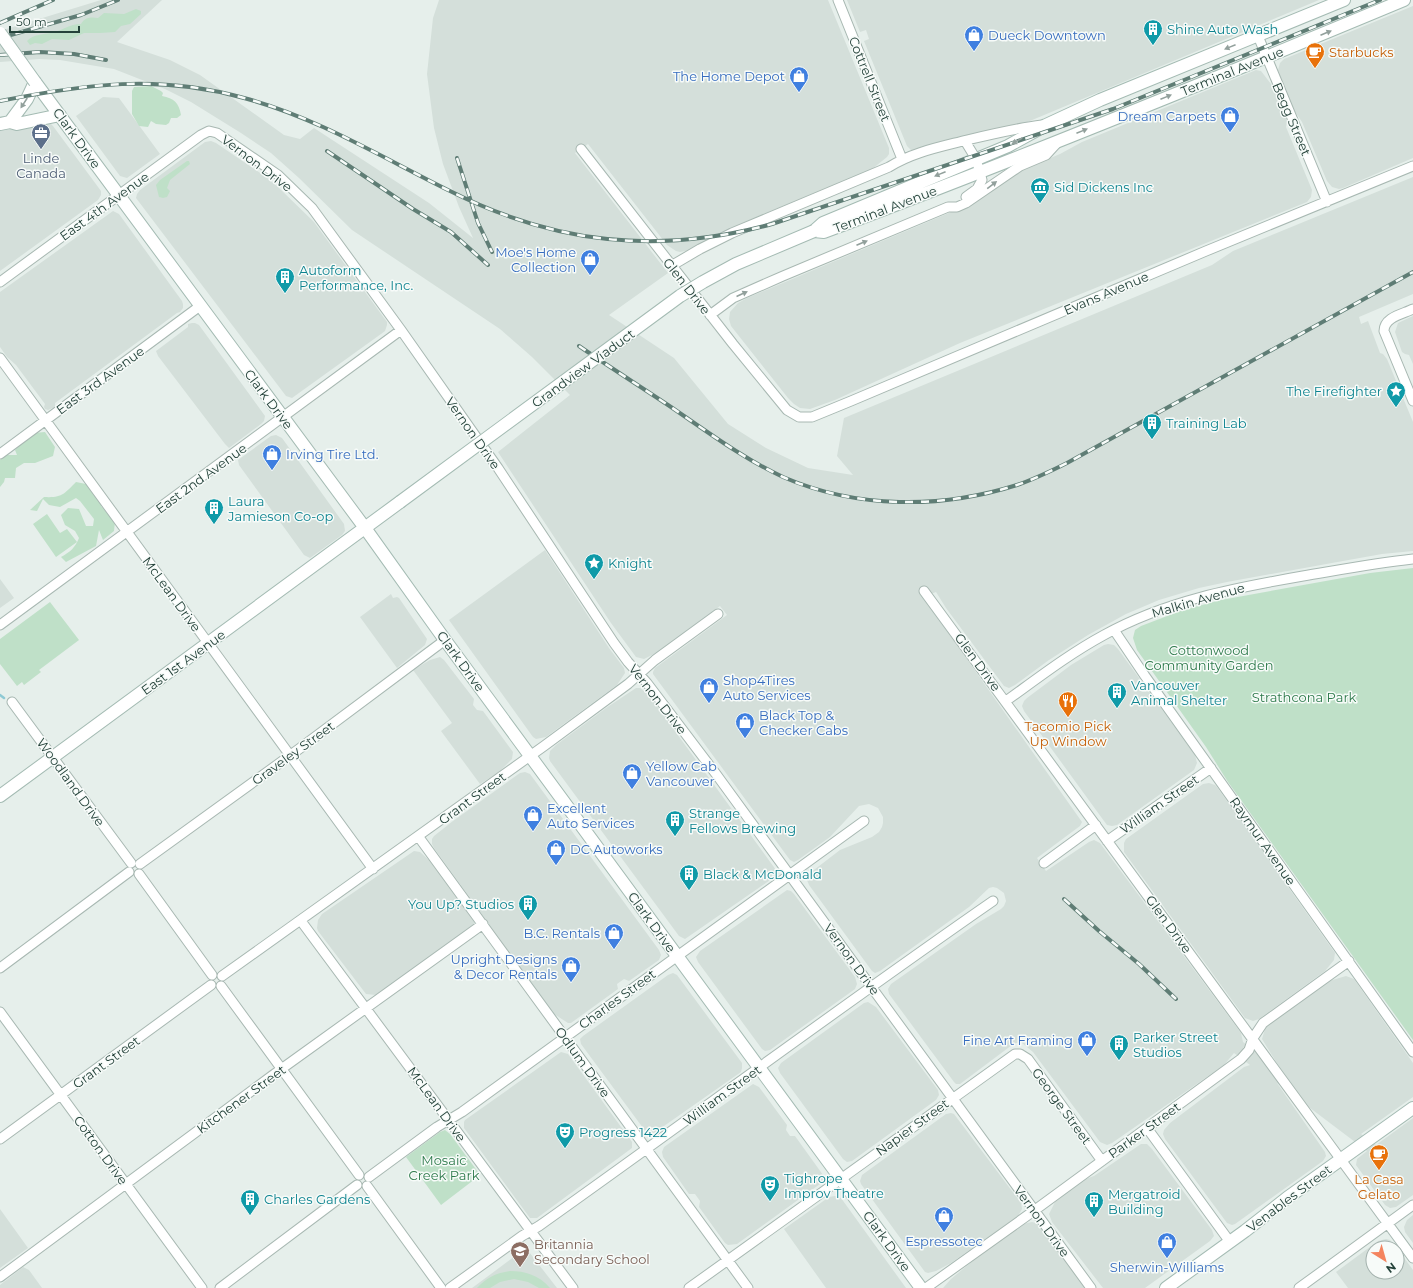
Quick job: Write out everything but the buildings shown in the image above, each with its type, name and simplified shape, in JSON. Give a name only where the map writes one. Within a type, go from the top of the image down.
[{"type":"main road","name":"Terminal Avenue","points":[[814,231],[822,223],[1008,146],[1046,124],[1100,100],[1344,0]]},
{"type":"main road","name":"Terminal Avenue","points":[[814,231],[824,232],[935,191],[1404,0]]},
{"type":"main road","name":"Clark Drive","points":[[0,33],[365,528],[445,640],[921,1288]]},
{"type":"main road","points":[[5,123],[27,99],[35,82]]},
{"type":"main road","points":[[5,123],[17,124],[60,115]]},
{"type":"main road","name":"Grandview Viaduct","points":[[365,528],[680,296],[736,264],[814,231]]},
{"type":"main road","name":"East 1st Avenue","points":[[0,796],[365,528]]},
{"type":"main road","name":"Venables Street","points":[[1172,1286],[1287,1198],[1413,1108]]},
{"type":"street","name":"Cottrell Street","points":[[838,0],[902,159]]},
{"type":"street","name":"Begg Street","points":[[1258,36],[1327,202]]},
{"type":"street","name":"Terminal Avenue","points":[[672,266],[700,249],[732,233],[889,167],[902,159],[937,147],[965,140],[1046,124]]},
{"type":"street","name":"East 4th Avenue","points":[[0,282],[200,135],[209,131]]},
{"type":"street","name":"Vernon Drive","points":[[209,131],[217,133],[278,175],[312,208],[401,330],[498,468],[614,643],[716,774],[1091,1288]]},
{"type":"street","points":[[948,208],[950,204],[967,196],[976,189],[982,180],[976,159],[965,140]]},
{"type":"street","name":"Terminal Avenue","points":[[710,315],[733,298],[783,276],[948,208],[957,207],[966,203],[1020,166],[1046,155],[1060,140]]},
{"type":"street","name":"Glen Drive","points":[[581,149],[710,315],[787,410],[799,416]]},
{"type":"street","name":"Evans Avenue","points":[[799,416],[812,416],[838,406],[1413,166]]},
{"type":"street","name":"East 3rd Avenue","points":[[0,454],[200,306]]},
{"type":"street","points":[[1413,309],[1392,318],[1385,325],[1385,336],[1413,401]]},
{"type":"street","name":"East 2nd Avenue","points":[[0,625],[401,330]]},
{"type":"street","name":"McLean Drive","points":[[0,358],[373,869]]},
{"type":"street","name":"Malkin Avenue","points":[[1006,701],[1084,646],[1114,630],[1156,611],[1176,604],[1232,589],[1368,565],[1413,559]]},
{"type":"street","name":"Glen Drive","points":[[924,590],[1413,1258]]},
{"type":"street","name":"Grant Street","points":[[222,976],[530,756],[628,684],[655,660],[718,614]]},
{"type":"street","name":"Raymur Avenue","points":[[1114,630],[1413,1052]]},
{"type":"street","name":"Graveley Street","points":[[140,864],[290,756],[445,640]]},
{"type":"street","name":"Woodland Drive","points":[[12,702],[130,868]]},
{"type":"street","name":"William Street","points":[[1107,841],[1211,768]]},
{"type":"street","name":"Charles Street","points":[[369,1177],[790,876],[864,821]]},
{"type":"street","points":[[1044,863],[1096,825]]},
{"type":"street","name":"Odlum Drive","points":[[418,836],[748,1288]]},
{"type":"street","points":[[0,968],[136,862],[140,864],[142,870],[139,874],[134,876],[130,868]]},
{"type":"street","points":[[139,874],[212,975]]},
{"type":"street","name":"William Street","points":[[450,1288],[993,901]]},
{"type":"street","name":"McLean Drive","points":[[301,921],[573,1288]]},
{"type":"street","name":"Kitchener Street","points":[[0,1276],[483,924]]},
{"type":"street","name":"Parker Street","points":[[926,1288],[1241,1059],[1249,1050],[1253,1038],[1263,1023],[1349,961]]},
{"type":"street","points":[[218,973],[222,976],[224,982],[221,986],[215,987],[211,985],[209,980],[212,975],[218,973]]},
{"type":"street","name":"Grant Street","points":[[0,1139],[211,985]]},
{"type":"street","points":[[221,986],[358,1175]]},
{"type":"street","name":"Cotton Drive","points":[[0,1012],[202,1288]]},
{"type":"street","name":"Napier Street","points":[[689,1288],[1009,1057],[1020,1054]]},
{"type":"street","name":"George Street","points":[[1020,1054],[1028,1059],[1102,1161]]},
{"type":"street","points":[[1147,1128],[1230,1242]]},
{"type":"street","points":[[358,1175],[363,1174],[369,1177],[370,1181],[367,1186]]},
{"type":"street","points":[[357,1185],[356,1179],[358,1175]]},
{"type":"street","points":[[357,1185],[361,1187],[367,1186]]},
{"type":"street","points":[[220,1288],[357,1185]]},
{"type":"street","points":[[367,1186],[441,1288]]},
{"type":"street","points":[[1299,1288],[1413,1205]]},
{"type":"shaded area","points":[[101,0],[162,0],[117,42],[170,60],[200,75],[284,135],[300,139],[314,128],[429,203],[473,238],[459,207],[443,164],[434,128],[427,74],[433,18],[439,0],[828,0],[889,148],[889,154],[887,157],[872,169],[740,224],[690,250],[680,252],[667,245],[588,144],[575,153],[668,273],[609,315],[674,358],[728,424],[766,448],[808,468],[853,475],[837,456],[844,418],[1212,265],[1233,251],[1413,177],[1413,294],[1359,317],[1361,324],[1368,321],[1380,353],[1387,359],[1413,422],[1413,551],[1382,554],[1227,582],[1199,588],[1159,600],[1126,614],[1088,635],[1009,688],[1004,686],[946,608],[936,592],[923,597],[1082,822],[1080,826],[1037,858],[1046,871],[1089,842],[1094,840],[1100,843],[1241,1033],[1243,1042],[1283,1073],[1262,1039],[1266,1026],[1329,981],[1346,976],[1354,979],[1413,1063],[1413,1097],[1361,1134],[1376,1145],[1413,1118],[1413,1195],[1396,1207],[1390,1208],[1385,1205],[1356,1165],[1357,1159],[1367,1151],[1277,1083],[1325,1152],[1326,1156],[1323,1161],[1235,1224],[1232,1225],[1227,1223],[1165,1139],[1163,1134],[1164,1130],[1170,1123],[1244,1067],[1250,1065],[1234,1053],[1224,1065],[1107,1145],[1100,1142],[1033,1052],[1022,1043],[1012,1045],[960,1084],[956,1084],[889,994],[888,989],[891,984],[976,924],[1001,909],[1006,901],[1004,893],[997,888],[989,888],[969,907],[880,971],[875,973],[872,971],[809,885],[807,880],[810,873],[840,850],[872,837],[879,832],[882,827],[883,817],[878,808],[869,804],[859,806],[830,837],[798,860],[794,862],[790,860],[653,674],[655,668],[727,615],[720,606],[658,652],[644,659],[636,657],[611,623],[498,452],[570,395],[532,357],[500,329],[352,230],[271,153],[191,102],[165,89],[114,69],[60,60],[39,59],[0,62],[0,31]]},
{"type":"shaded area","points":[[847,0],[1319,0],[1025,123],[952,139],[912,151],[907,146],[864,41],[869,39],[866,30],[860,32]]},
{"type":"shaded area","points":[[1413,6],[1413,158],[1343,188],[1339,189],[1332,187],[1327,181],[1302,122],[1293,109],[1280,78],[1278,70],[1280,63],[1284,59]]},
{"type":"shaded area","points":[[1256,70],[1261,71],[1271,84],[1287,121],[1286,127],[1312,190],[1311,197],[1307,202],[960,343],[835,400],[810,409],[800,408],[788,398],[731,326],[729,319],[730,312],[738,303],[747,298],[963,207],[1022,170],[1060,154],[1082,142]]},
{"type":"shaded area","points":[[103,97],[119,98],[160,154],[127,178],[120,176],[76,116]]},
{"type":"shaded area","points":[[45,122],[50,123],[53,126],[101,191],[101,195],[98,200],[0,271],[0,130]]},
{"type":"shaded area","name":"Autoform Performance, Inc.","points":[[211,141],[266,177],[314,222],[387,322],[385,331],[292,398],[286,396],[136,198],[140,190],[205,142]]},
{"type":"shaded area","points":[[113,211],[119,214],[182,301],[183,308],[180,312],[55,403],[55,407],[48,410],[45,409],[45,404],[16,365],[7,357],[0,347],[0,292]]},
{"type":"shaded area","points":[[1413,316],[1413,364],[1409,355],[1402,352],[1395,332],[1398,323]]},
{"type":"shaded area","points":[[192,323],[199,325],[265,416],[264,421],[261,424],[229,448],[158,356],[156,351],[188,327],[188,324]]},
{"type":"shaded area","points":[[276,435],[282,438],[344,524],[345,531],[342,535],[310,558],[304,555],[239,465],[238,460],[271,436]]},
{"type":"shaded area","points":[[545,550],[609,648],[624,668],[625,673],[617,685],[546,737],[536,739],[533,737],[449,620]]},
{"type":"shaded area","points":[[0,579],[14,598],[0,608]]},
{"type":"shaded area","points":[[391,594],[393,598],[399,598],[427,639],[425,645],[397,668],[360,617]]},
{"type":"shaded area","points":[[1108,644],[1114,645],[1118,649],[1195,755],[1197,763],[1194,770],[1117,825],[1112,826],[1107,825],[1104,821],[1024,711],[1022,706],[1027,698],[1071,665]]},
{"type":"shaded area","points":[[440,657],[444,660],[474,699],[473,705],[477,710],[483,711],[513,752],[512,759],[499,772],[480,784],[441,731],[452,723],[413,670],[430,660]]},
{"type":"shaded area","points":[[636,688],[640,688],[648,694],[776,870],[776,874],[773,878],[685,939],[679,936],[549,758],[550,751],[556,745]]},
{"type":"shaded area","points":[[525,772],[530,774],[659,950],[661,955],[659,960],[629,981],[624,979],[617,984],[618,989],[571,1023],[568,1023],[554,1014],[432,844],[432,839],[434,836],[453,821],[520,773]]},
{"type":"shaded area","points":[[1209,783],[1217,787],[1335,953],[1334,960],[1325,971],[1259,1019],[1253,1021],[1245,1018],[1124,852],[1124,843],[1126,839],[1203,784]]},
{"type":"shaded area","points":[[414,851],[420,852],[430,861],[475,924],[472,928],[376,995],[366,994],[318,931],[318,920],[322,914]]},
{"type":"shaded area","points":[[787,890],[794,894],[855,977],[857,984],[855,989],[770,1050],[765,1051],[698,962],[696,957],[700,951]]},
{"type":"shaded area","points":[[673,973],[677,975],[742,1063],[742,1068],[741,1072],[654,1133],[649,1134],[581,1044],[580,1039],[668,975]]},
{"type":"shaded area","points":[[868,1002],[876,1007],[938,1090],[939,1095],[936,1100],[852,1161],[847,1162],[843,1159],[780,1073],[778,1068],[781,1063],[864,1003]]},
{"type":"shaded area","points":[[561,1052],[568,1054],[632,1142],[632,1148],[537,1218],[530,1218],[464,1128],[464,1122]]},
{"type":"shaded area","points":[[753,1084],[759,1087],[787,1125],[786,1130],[790,1136],[795,1136],[823,1175],[824,1179],[820,1184],[737,1244],[728,1245],[699,1207],[700,1201],[695,1194],[689,1194],[663,1157],[662,1152],[664,1147]]},
{"type":"shaded area","points":[[946,1114],[954,1114],[1021,1203],[1022,1209],[1018,1216],[951,1263],[936,1271],[928,1273],[925,1272],[860,1181],[862,1175]]},
{"type":"shaded area","points":[[1141,1144],[1147,1144],[1152,1149],[1212,1230],[1214,1236],[1210,1241],[1145,1288],[1103,1288],[1052,1222],[1049,1214],[1055,1202],[1083,1180],[1094,1176]]},
{"type":"shaded area","points":[[835,1196],[841,1198],[906,1288],[826,1288],[784,1229],[829,1197]]},
{"type":"shaded area","points":[[0,1209],[28,1248],[0,1268]]},
{"type":"shaded area","points":[[1413,1215],[1413,1243],[1405,1232],[1404,1227],[1407,1220]]},
{"type":"shaded area","points":[[1032,1222],[1036,1223],[1055,1244],[1086,1288],[943,1288],[951,1279],[987,1249],[1023,1224]]},
{"type":"shaded area","name":"Britannia Secondary School","points":[[526,1248],[557,1288],[472,1288]]},
{"type":"shaded area","points":[[1365,1251],[1365,1280],[1405,1280],[1405,1259],[1413,1270],[1413,1288],[1348,1288],[1336,1272]]},
{"type":"shaded area","points":[[23,1267],[29,1270],[42,1288],[0,1288],[0,1285]]},
{"type":"green space","points":[[136,9],[141,11],[141,14],[130,24],[121,26],[115,32],[84,33],[69,40],[52,39],[42,44],[35,43],[30,45],[27,41],[36,35],[51,33],[73,25],[81,24],[88,18],[98,18],[104,13],[124,14]]},
{"type":"green space","points":[[151,86],[161,91],[163,93],[162,96],[173,100],[179,107],[181,115],[177,118],[171,118],[169,123],[166,125],[156,124],[151,121],[148,127],[139,126],[132,114],[132,91],[134,87]]},
{"type":"green space","points":[[189,161],[190,164],[170,180],[167,188],[170,191],[167,197],[159,197],[156,185],[160,180]]},
{"type":"green space","points":[[45,432],[55,447],[53,456],[35,463],[24,463],[16,468],[15,478],[5,478],[0,487],[0,460],[6,455],[17,455],[15,450],[33,433]]},
{"type":"green space","points":[[76,482],[86,484],[101,493],[101,506],[115,522],[114,531],[103,540],[99,530],[96,546],[66,562],[61,557],[72,549],[79,538],[75,531],[65,525],[61,515],[68,508],[79,509],[86,526],[93,526],[94,519],[76,498],[60,507],[49,505],[43,499],[37,511],[30,510],[44,497],[59,496]]},
{"type":"green space","points":[[47,514],[60,533],[67,529],[77,542],[56,557],[33,524]]},
{"type":"green space","name":"Strathcona Park","points":[[1413,568],[1413,1040],[1228,782],[1206,747],[1137,650],[1133,638],[1135,630],[1141,626],[1183,610],[1221,600],[1370,573]]},
{"type":"green space","points":[[50,602],[79,640],[39,670],[41,672],[24,685],[22,682],[17,686],[0,664],[0,639]]},
{"type":"green space","name":"Mosaic Creek Park","points":[[445,1130],[450,1134],[478,1172],[475,1179],[441,1205],[406,1157],[440,1132]]},
{"type":"green space","points":[[510,1271],[532,1275],[541,1280],[550,1288],[539,1288],[528,1282],[514,1279],[500,1282],[490,1288],[477,1288],[492,1276]]},
{"type":"waterway","points":[[0,695],[4,698]]},
{"type":"railway","points":[[0,23],[53,0]]},
{"type":"railway","points":[[0,38],[81,15],[118,0]]},
{"type":"railway","points":[[0,101],[62,90],[122,84],[182,86],[212,91],[244,98],[297,116],[349,139],[450,191],[489,209],[529,223],[568,233],[608,239],[648,241],[688,239],[730,234],[772,224],[1113,109],[1380,0]]},
{"type":"railway","points":[[0,55],[40,52],[74,54],[106,60]]},
{"type":"railway","points":[[327,151],[413,209],[451,232],[488,265]]},
{"type":"railway","points":[[457,158],[478,223],[492,252]]},
{"type":"railway","points":[[579,346],[724,443],[783,477],[811,488],[870,500],[899,502],[929,501],[988,493],[1017,485],[1049,472],[1413,272]]},
{"type":"railway","points":[[1064,899],[1099,931],[1139,964],[1176,999]]},
{"type":"place","name":"Shine Auto Wash","points":[[1153,46]]},
{"type":"place","name":"Dueck Downtown","points":[[974,52]]},
{"type":"place","name":"Starbucks","points":[[1315,69]]},
{"type":"place","name":"The Home Depot","points":[[799,93]]},
{"type":"place","name":"Dream Carpets","points":[[1230,133]]},
{"type":"place","name":"Linde Canada","points":[[41,150]]},
{"type":"place","name":"Sid Dickens Inc","points":[[1040,204]]},
{"type":"place","name":"Moe's Home Collection","points":[[590,276]]},
{"type":"place","name":"Autoform Performance, Inc.","points":[[285,294]]},
{"type":"place","name":"The Firefighter","points":[[1396,408]]},
{"type":"place","name":"Training Lab","points":[[1152,440]]},
{"type":"place","name":"Irving Tire Ltd.","points":[[272,471]]},
{"type":"place","name":"Laura Jamieson Co-op","points":[[214,525]]},
{"type":"place","name":"Knight","points":[[594,580]]},
{"type":"place","name":"Shop4Tires Auto Services","points":[[709,704]]},
{"type":"place","name":"Vancouver Animal Shelter","points":[[1117,709]]},
{"type":"place","name":"Tacomio Pick Up Window","points":[[1068,718]]},
{"type":"place","name":"Black Top & Checker Cabs","points":[[745,739]]},
{"type":"place","name":"Yellow Cab Vancouver","points":[[632,790]]},
{"type":"place","name":"Excellent Auto Services","points":[[533,832]]},
{"type":"place","name":"Strange Fellows Brewing","points":[[675,837]]},
{"type":"place","name":"DC Autoworks","points":[[556,866]]},
{"type":"place","name":"Black & McDonald","points":[[689,891]]},
{"type":"place","name":"You Up? Studios","points":[[528,921]]},
{"type":"place","name":"B.C. Rentals","points":[[614,950]]},
{"type":"place","name":"Upright Designs & Decor Rentals","points":[[571,983]]},
{"type":"place","name":"Fine Art Framing","points":[[1087,1057]]},
{"type":"place","name":"Parker Street Studios","points":[[1119,1061]]},
{"type":"place","name":"Progress 1422","points":[[565,1149]]},
{"type":"place","name":"La Casa Gelato","points":[[1379,1171]]},
{"type":"place","name":"Tighrope Improv Theatre","points":[[770,1202]]},
{"type":"place","name":"Charles Gardens","points":[[250,1216]]},
{"type":"place","name":"Mergatroid Building","points":[[1094,1218]]},
{"type":"place","name":"Espressotec","points":[[944,1233]]},
{"type":"place","name":"Sherwin-Williams","points":[[1167,1259]]},
{"type":"place","name":"Britannia Secondary School","points":[[520,1268]]},
{"type":"park label","name":"Cottonwood Community Garden","points":[[1209,658]]}]
